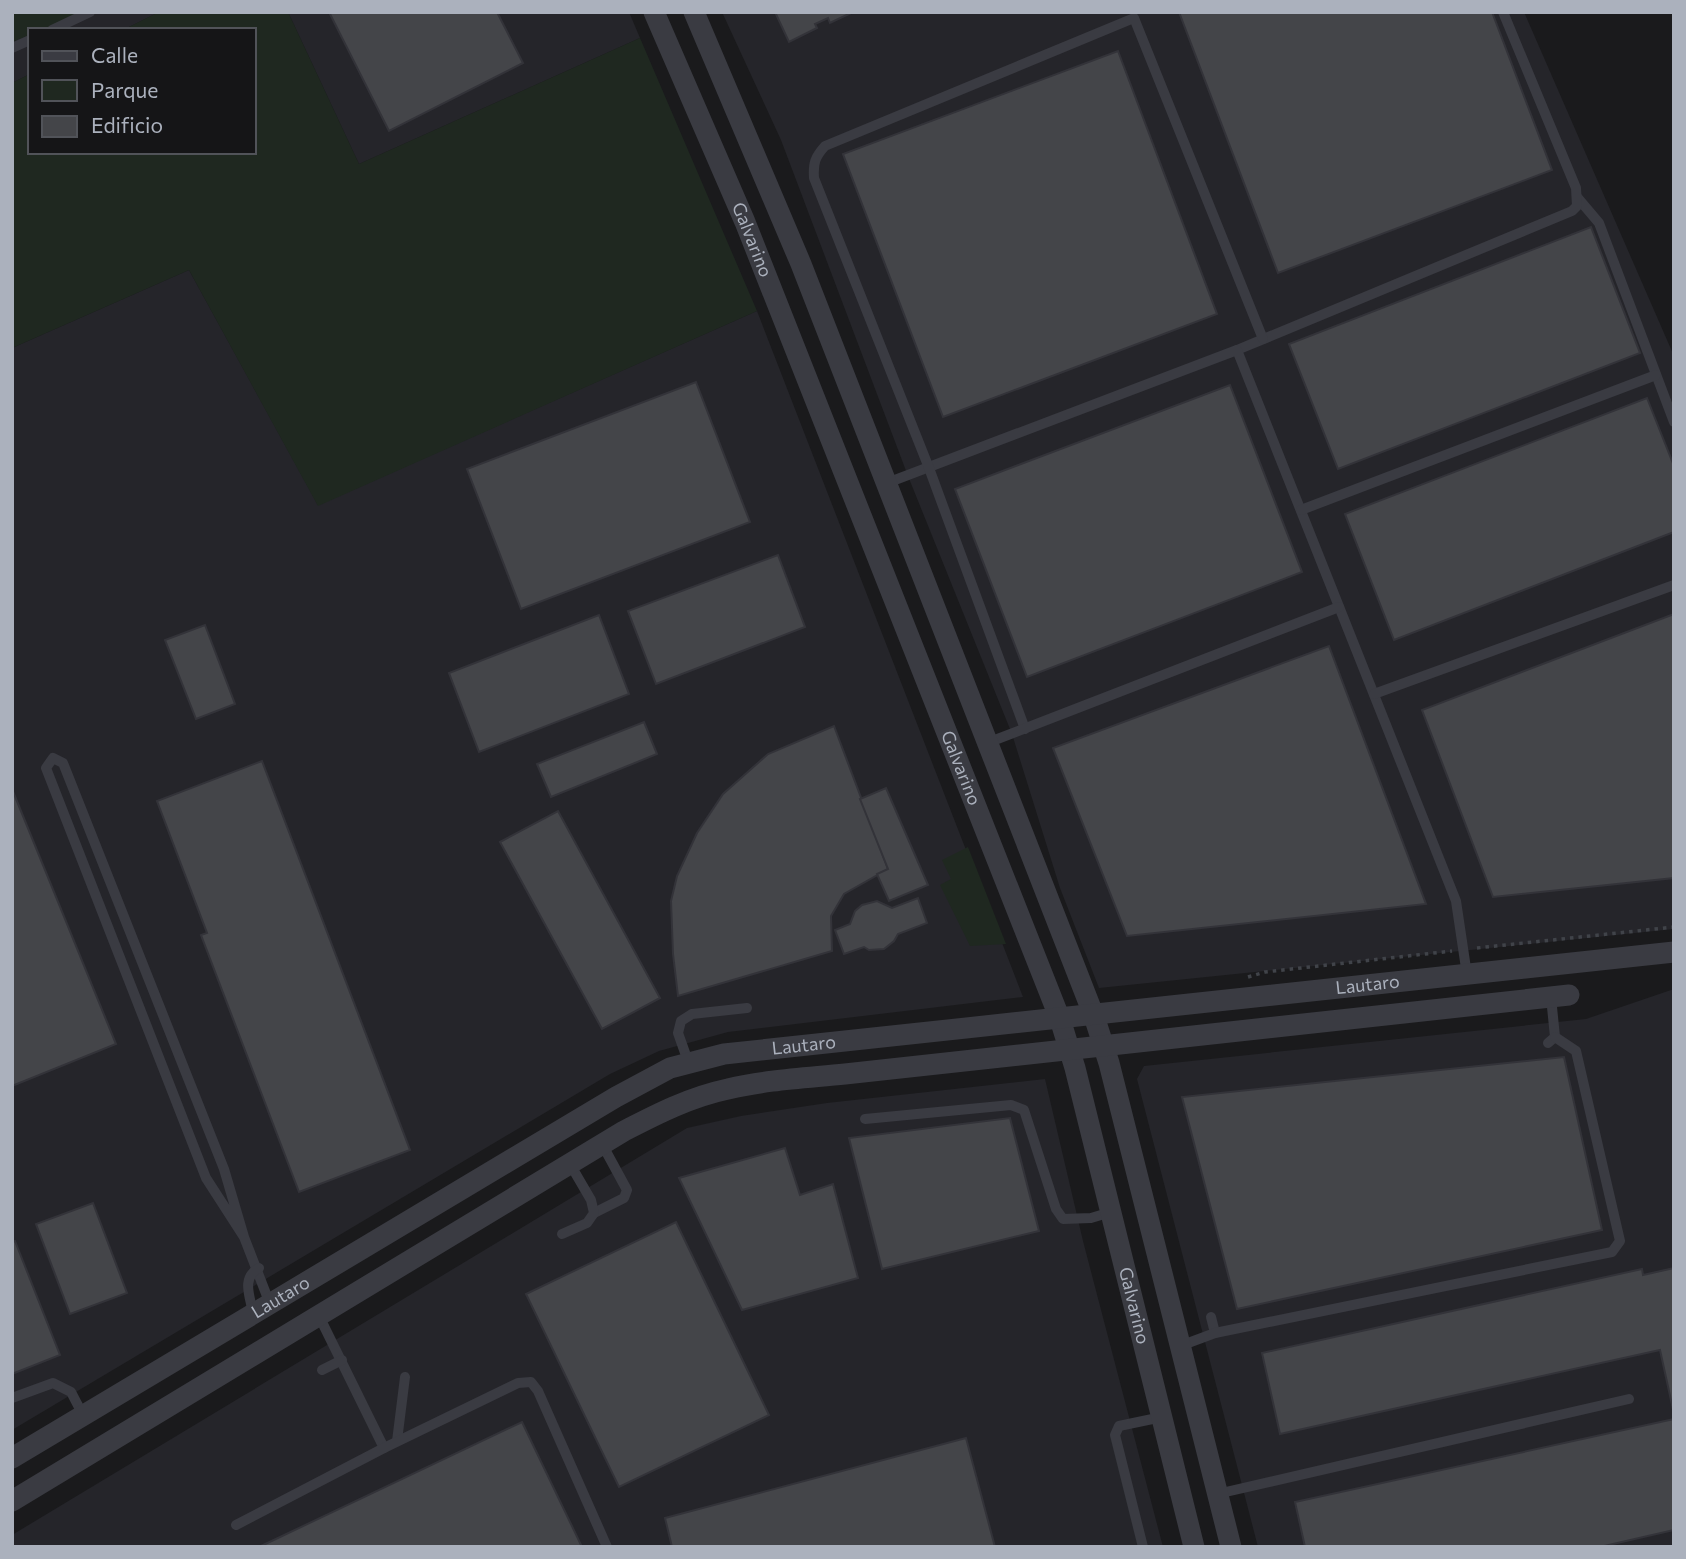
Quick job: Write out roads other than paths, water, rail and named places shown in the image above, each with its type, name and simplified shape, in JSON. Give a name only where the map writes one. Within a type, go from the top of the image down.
[{"type":"street","name":"Galvarino","points":[[654,12],[745,222],[1071,1050],[1194,1547]]},
{"type":"street","name":"Galvarino","points":[[694,12],[801,264],[1094,1016],[1231,1547]]},
{"type":"street","name":"Lautaro","points":[[12,1458],[616,1097],[670,1069],[724,1054],[1674,952]]},
{"type":"street","name":"Lautaro","points":[[12,1501],[602,1144],[669,1108],[731,1088],[1560,996]]},
{"type":"street","points":[[34,1445],[52,1477]]},
{"type":"lane","points":[[56,28],[90,12]]},
{"type":"lane","points":[[1025,729],[929,468],[814,178],[813,163],[825,146],[1146,12]]},
{"type":"lane","points":[[887,483],[1237,350],[1572,211],[1577,206],[1576,188],[1503,12]]},
{"type":"lane","points":[[1134,18],[1263,339]]},
{"type":"lane","points":[[12,48],[28,41]]},
{"type":"lane","points":[[1577,197],[1599,223],[1674,422]]},
{"type":"lane","points":[[1237,350],[1456,901],[1467,975]]},
{"type":"lane","points":[[1301,510],[1656,374]]},
{"type":"lane","points":[[1374,694],[1674,585]]},
{"type":"lane","points":[[987,743],[1339,607]]},
{"type":"lane","points":[[244,1237],[206,1178],[46,768],[53,758],[63,764],[68,776],[224,1169],[244,1237],[258,1269],[262,1308]]},
{"type":"lane","points":[[1180,1346],[1215,1333],[1612,1252],[1620,1241],[1576,1051],[1552,1040],[1560,996]]},
{"type":"lane","points":[[689,1064],[678,1033],[681,1021],[692,1014],[747,1008]]},
{"type":"lane","points":[[864,1119],[1011,1105],[1024,1110],[1056,1209],[1063,1219],[1091,1218],[1111,1212]]},
{"type":"lane","points":[[562,1234],[587,1223],[594,1213],[624,1198],[627,1190],[602,1144]]},
{"type":"lane","points":[[570,1164],[591,1200],[594,1213]]},
{"type":"lane","points":[[258,1269],[251,1272],[247,1281],[262,1308]]},
{"type":"lane","points":[[319,1316],[384,1448]]},
{"type":"lane","points":[[1211,1317],[1215,1333]]},
{"type":"lane","points":[[322,1370],[342,1360]]},
{"type":"lane","points":[[397,1441],[405,1377]]},
{"type":"lane","points":[[236,1525],[397,1441],[519,1383],[531,1382],[538,1391],[607,1547]]},
{"type":"lane","points":[[12,1398],[53,1383],[71,1392],[83,1415]]},
{"type":"lane","points":[[1217,1494],[1629,1399]]},
{"type":"lane","points":[[1143,1547],[1115,1435],[1119,1426],[1162,1417]]}]
